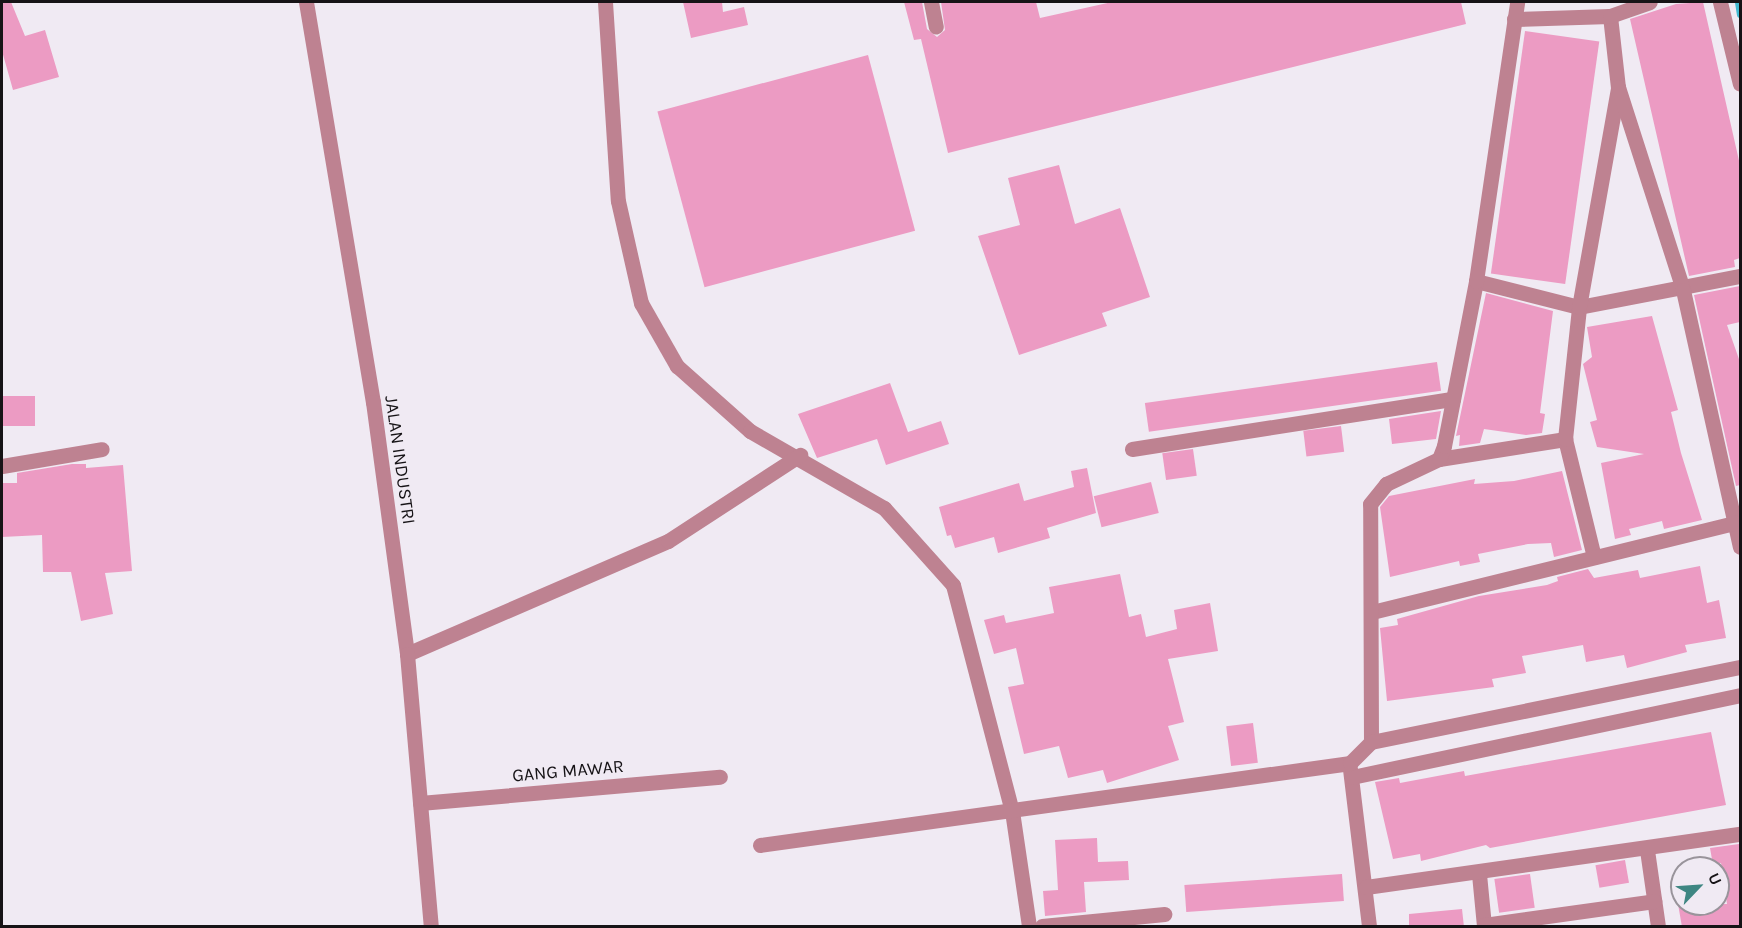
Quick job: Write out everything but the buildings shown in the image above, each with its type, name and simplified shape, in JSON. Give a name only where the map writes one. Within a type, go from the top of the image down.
[{"type":"street","name":"JALAN INDUSTRI","points":[[306,2],[373,402],[407,654],[431,927]]},
{"type":"street","points":[[605,2],[618,201],[641,303],[677,366],[750,431],[800,456],[884,508],[953,585],[1012,811],[1029,927]]},
{"type":"street","points":[[931,2],[936,27]]},
{"type":"street","points":[[1439,459],[1476,281],[1517,2]]},
{"type":"street","points":[[1514,19],[1610,16],[1650,2]]},
{"type":"street","points":[[1720,2],[1740,84]]},
{"type":"street","points":[[1610,16],[1618,87],[1683,290],[1740,547]]},
{"type":"street","points":[[1594,557],[1565,439],[1580,307],[1618,87]]},
{"type":"street","points":[[1476,281],[1580,307],[1683,290],[1740,276]]},
{"type":"street","points":[[1132,449],[1453,399]]},
{"type":"street","points":[[1369,927],[1351,770],[1371,742],[1370,504],[1386,484],[1439,459],[1565,439]]},
{"type":"street","points":[[2,466],[102,449]]},
{"type":"street","points":[[407,654],[668,541],[800,456]]},
{"type":"street","points":[[1372,612],[1735,523]]},
{"type":"street","points":[[1371,742],[1740,666]]},
{"type":"street","points":[[759,845],[1012,811],[1351,770],[1740,695]]},
{"type":"street","name":"GANG MAWAR","points":[[420,803],[720,777]]},
{"type":"street","points":[[1366,887],[1479,874],[1740,834]]},
{"type":"street","points":[[1647,850],[1658,927]]},
{"type":"street","points":[[1479,874],[1484,926],[1654,901]]},
{"type":"street","points":[[1042,927],[1164,914]]},
{"type":"waterway","points":[[1738,2],[1740,14]]}]
